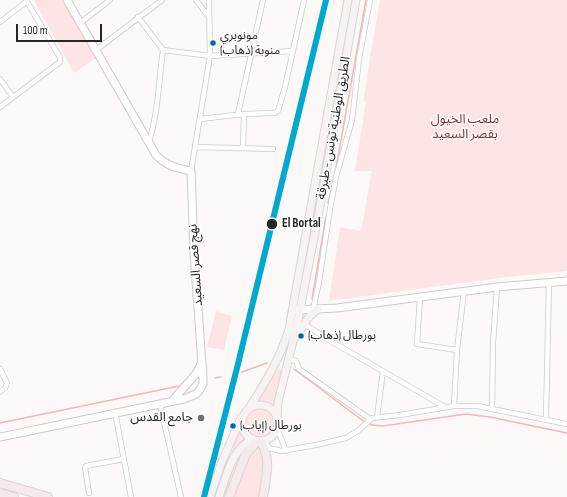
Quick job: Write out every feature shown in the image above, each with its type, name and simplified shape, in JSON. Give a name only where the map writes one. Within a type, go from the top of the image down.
[{"type":"highway","points":[[229,497],[246,454],[258,440],[266,449],[267,456],[263,497]]},
{"type":"highway","points":[[0,483],[48,497]]},
{"type":"highway","points":[[0,493],[14,497]]},
{"type":"main road","name":"الطريق الوطنية تونس - طبرقة","points":[[277,420],[278,402],[292,342],[296,310],[348,0]]},
{"type":"main road","name":"الطريق الوطنية تونس - طبرقة","points":[[210,497],[221,464],[245,412],[276,364],[284,346],[296,310],[320,204],[356,0]]},
{"type":"main road","points":[[292,342],[315,309]]},
{"type":"main road","points":[[219,497],[236,454],[244,444],[271,437],[277,428],[277,420],[273,411],[266,406],[259,405],[253,406],[245,412],[242,423],[245,434],[258,440]]},
{"type":"street","points":[[0,22],[27,0],[60,58],[60,62],[0,107]]},
{"type":"street","points":[[67,0],[149,141],[152,150],[161,160],[175,168],[191,171],[210,56],[209,0]]},
{"type":"street","points":[[80,23],[110,0]]},
{"type":"street","points":[[96,50],[162,0]]},
{"type":"street","points":[[196,0],[209,17]]},
{"type":"street","points":[[238,114],[263,0]]},
{"type":"street","points":[[200,119],[238,114],[274,113],[278,111],[304,0]]},
{"type":"street","points":[[315,309],[336,177],[352,120],[359,59],[370,0]]},
{"type":"street","points":[[138,17],[163,50],[154,120],[149,141]]},
{"type":"street","points":[[163,50],[210,56],[292,51]]},
{"type":"street","points":[[0,79],[13,97]]},
{"type":"street","points":[[243,148],[244,114]]},
{"type":"street","points":[[195,147],[273,149]]},
{"type":"street","name":"نهج قصر السعيد","points":[[0,437],[115,412],[160,404],[192,396],[199,391],[203,384],[204,378],[194,253],[191,171]]},
{"type":"street","points":[[296,310],[497,287],[567,281]]},
{"type":"street","points":[[546,419],[549,282]]},
{"type":"street","points":[[492,408],[493,343],[497,287]]},
{"type":"street","points":[[454,406],[457,350],[464,291]]},
{"type":"street","points":[[420,297],[417,344],[457,350]]},
{"type":"street","points":[[304,324],[445,407]]},
{"type":"street","points":[[288,359],[296,361],[299,369],[370,419]]},
{"type":"street","points":[[172,401],[196,374],[202,360]]},
{"type":"street","points":[[0,370],[7,383],[5,388],[0,392]]},
{"type":"street","points":[[377,417],[383,371]]},
{"type":"street","points":[[160,404],[181,497]]},
{"type":"street","points":[[258,440],[273,450],[286,451],[340,440],[352,435],[370,419],[377,417],[467,405],[492,408],[567,424]]},
{"type":"street","points":[[115,412],[131,497]]},
{"type":"street","points":[[277,428],[286,451]]},
{"type":"street","points":[[90,493],[85,468],[86,466],[124,460]]},
{"type":"green space","points":[[34,0],[66,0],[97,57],[74,73]]},
{"type":"green space","name":"ملعب الخيول بقصر السعيد","points":[[380,0],[567,0],[567,271],[499,278],[329,301],[340,227],[361,231],[372,171],[355,171],[366,102],[364,100],[370,57]]},
{"type":"green space","points":[[216,311],[232,316],[224,350],[207,347]]},
{"type":"green space","points":[[279,368],[282,370],[275,424],[267,448],[266,477],[268,497],[214,497],[238,434],[248,414]]},
{"type":"waterway","points":[[336,168],[366,0]]},
{"type":"waterway","points":[[328,203],[333,183]]},
{"type":"waterway","points":[[312,299],[326,216]]},
{"type":"waterway","points":[[242,372],[267,363]]},
{"type":"waterway","points":[[294,369],[362,420],[372,425],[383,426],[466,414],[490,417],[567,433]]},
{"type":"waterway","points":[[215,378],[221,377]]},
{"type":"waterway","points":[[0,423],[179,386]]},
{"type":"transit line","points":[[204,497],[238,364],[326,0]]},
{"type":"place","name":"مونوبري منوبة (ذهاب)","points":[[213,43]]},
{"type":"place","name":"El Bortal","points":[[272,224]]},
{"type":"place","name":"بورطال (ذهاب)","points":[[301,336]]},
{"type":"place","name":"جامع القدس","points":[[201,418]]},
{"type":"place","name":"بورطال (إياب)","points":[[233,426]]}]
